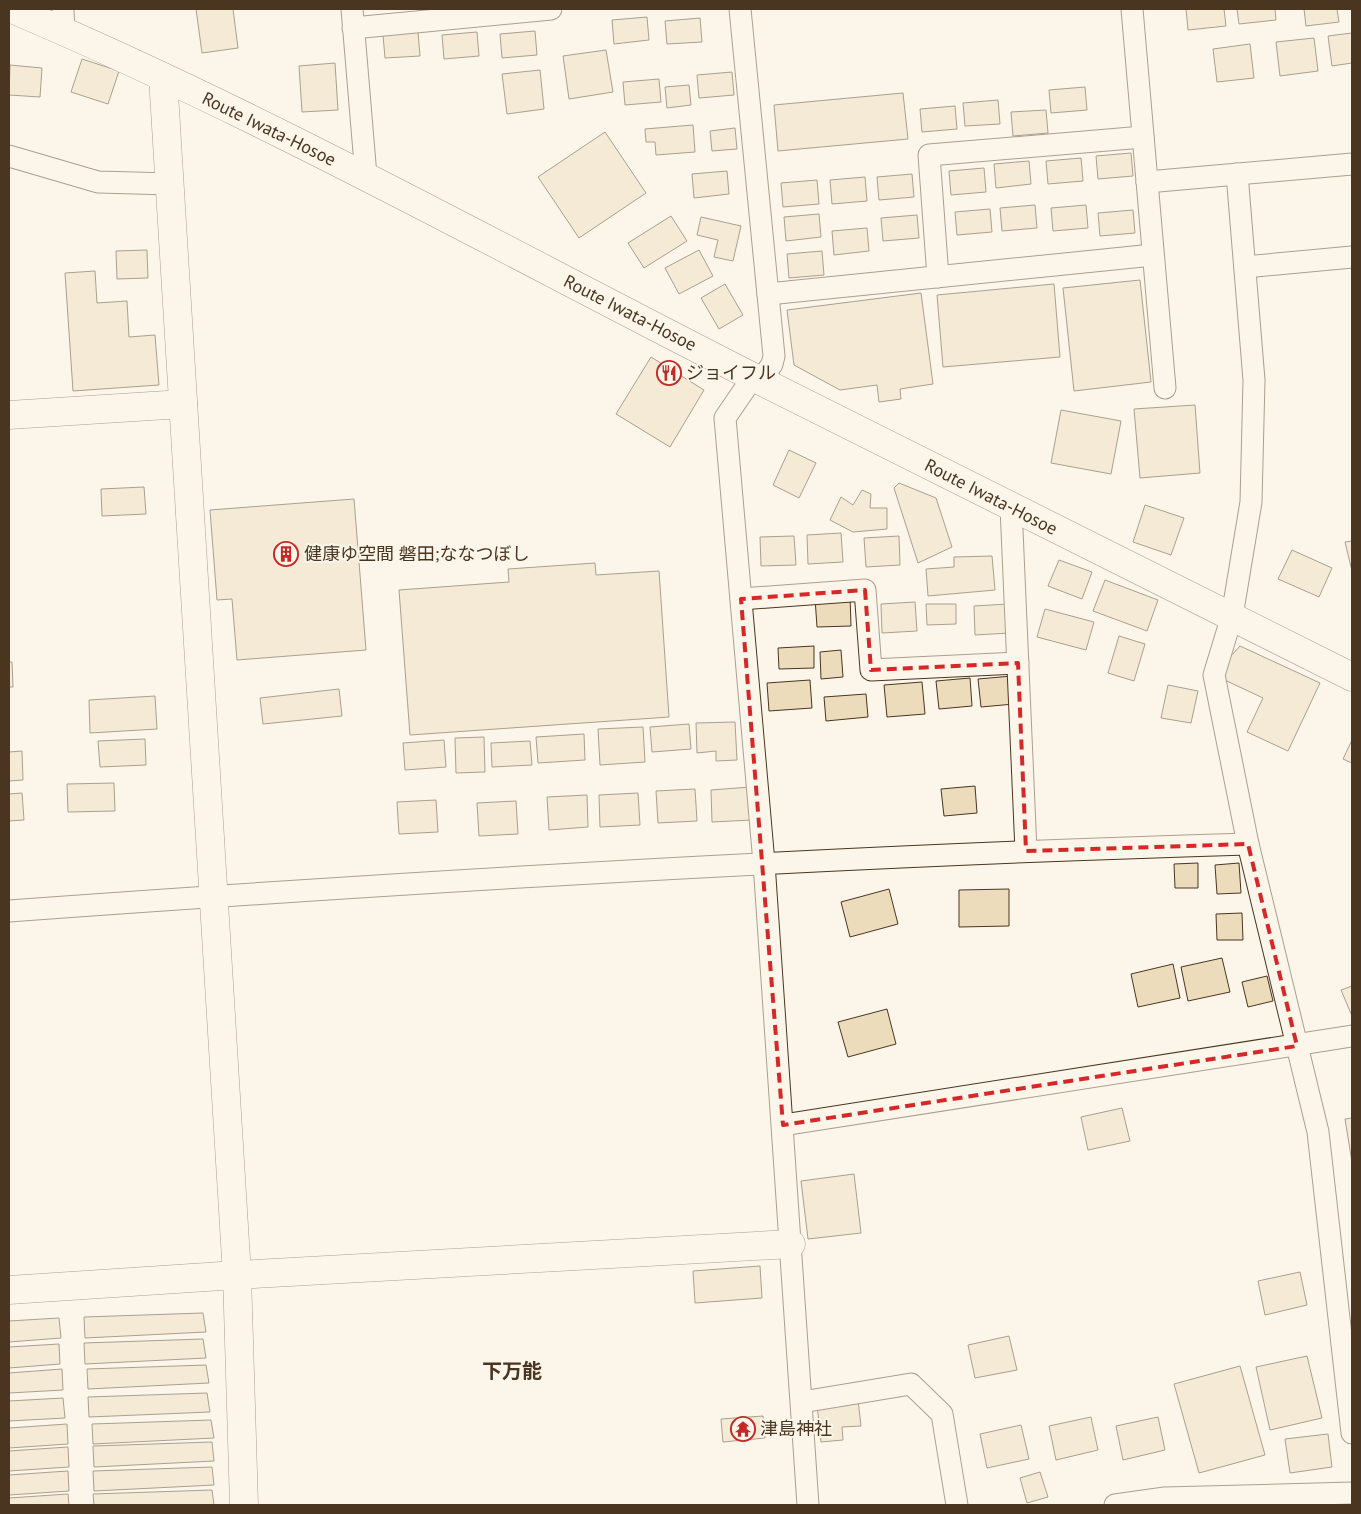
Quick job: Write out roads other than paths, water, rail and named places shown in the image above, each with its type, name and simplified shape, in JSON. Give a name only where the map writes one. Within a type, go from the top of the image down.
[{"type":"street","name":"Route Iwata-Hosoe","points":[[12,9],[64,20],[163,77],[366,176],[757,379],[1352,677]]},
{"type":"street","points":[[366,176],[353,19],[551,9]]},
{"type":"street","points":[[740,9],[774,356],[772,364],[725,418],[764,864],[808,1505]]},
{"type":"street","points":[[1132,9],[1165,388]]},
{"type":"street","points":[[163,77],[237,1276],[244,1505]]},
{"type":"street","points":[[938,277],[929,155],[1143,137]]},
{"type":"street","points":[[9,156],[98,182],[170,184]]},
{"type":"street","points":[[1147,182],[1352,164]]},
{"type":"street","points":[[1237,174],[1254,380],[1251,502],[1232,616],[1214,675],[1248,844],[1318,1132],[1352,1433]]},
{"type":"street","points":[[768,294],[1153,255]]},
{"type":"street","points":[[1245,267],[1352,257]]},
{"type":"street","points":[[9,415],[183,404]]},
{"type":"street","points":[[1011,507],[1026,851]]},
{"type":"street","points":[[741,599],[865,590],[871,670],[1018,663]]},
{"type":"street","points":[[9,911],[214,896],[764,864],[1026,851],[1248,844]]},
{"type":"street","points":[[783,1124],[1352,1036]]},
{"type":"street","points":[[9,1290],[791,1244]]},
{"type":"street","points":[[802,1402],[911,1384],[942,1414],[957,1505]]},
{"type":"street","points":[[1115,1505],[1165,1498],[1352,1493]]},
{"type":"place","name":"ジョイフル","points":[[669,373]]},
{"type":"place","name":"健康ゆ空間 磐田;ななつぼし","points":[[286,554]]},
{"type":"place","name":"津島神社","points":[[743,1429]]},
{"type":"district","name":"下万能","points":[[512,1371]]}]
